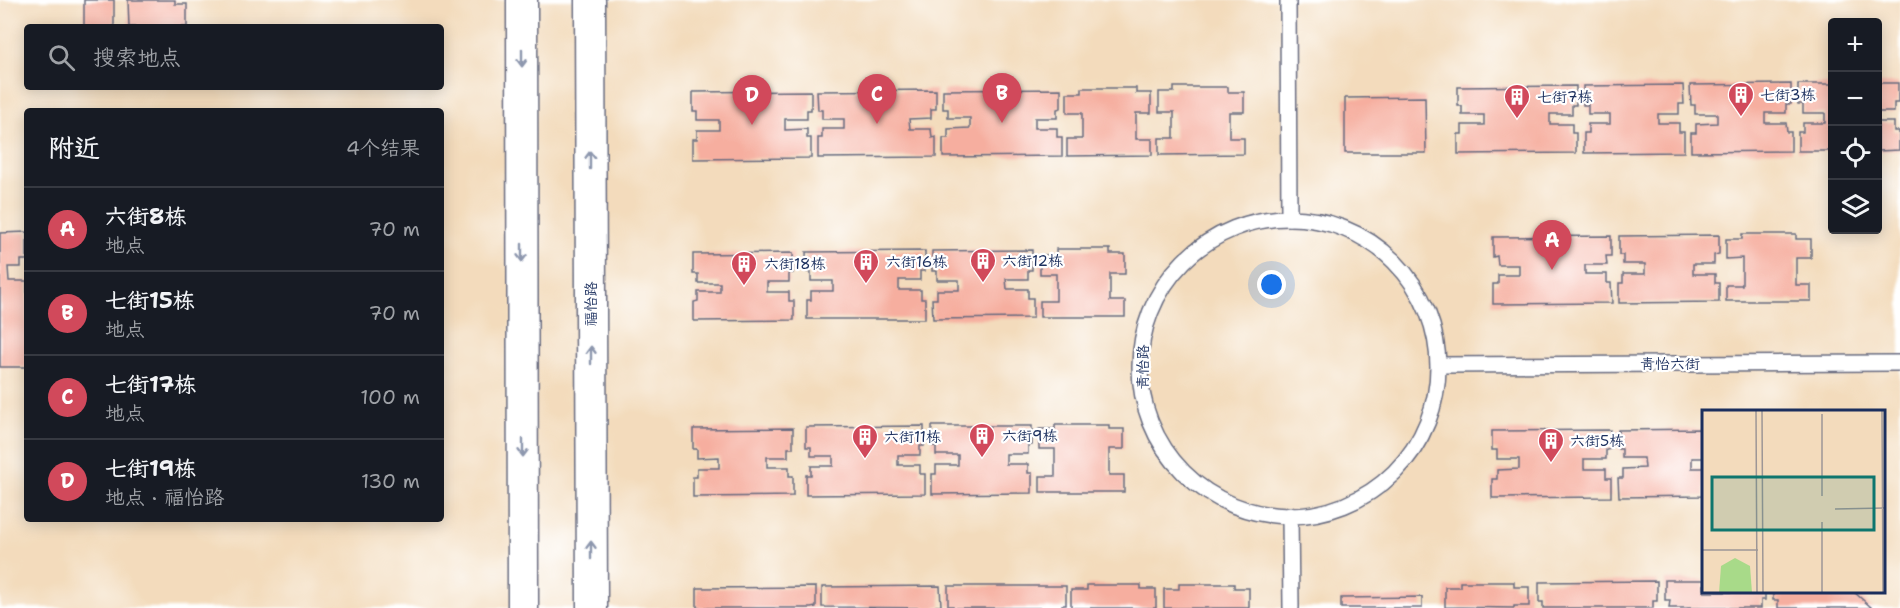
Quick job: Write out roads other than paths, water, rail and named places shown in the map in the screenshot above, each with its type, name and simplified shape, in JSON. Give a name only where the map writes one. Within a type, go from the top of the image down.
[{"type":"street","points":[[522,0],[523,608]]},
{"type":"street","name":"福怡路","points":[[590,0],[592,608]]},
{"type":"lane","points":[[1288,0],[1289,218]]},
{"type":"lane","name":"青怡路","points":[[1289,218],[1315,220],[1340,227],[1364,238],[1385,252],[1404,271],[1419,292],[1430,315],[1437,340],[1439,365],[1437,392],[1431,417],[1405,462],[1365,495],[1341,507],[1316,513],[1290,515],[1264,513],[1239,507],[1215,496],[1181,469],[1160,442],[1149,418],[1142,393],[1140,367],[1142,341],[1149,316],[1160,292],[1174,272],[1193,253],[1214,238],[1238,227],[1263,220],[1289,218]]},
{"type":"lane","name":"青怡六街","points":[[1439,365],[1900,363]]},
{"type":"lane","points":[[1290,515],[1290,608]]},
{"type":"place","name":"七街3栋","points":[[1741,118]]},
{"type":"place","name":"七街7栋","points":[[1517,120]]},
{"type":"place","name":"七街15栋","points":[[1002,123]]},
{"type":"place","name":"七街17栋","points":[[877,124]]},
{"type":"place","name":"七街19栋","points":[[752,125]]},
{"type":"place","name":"六街8栋","points":[[1552,270]]},
{"type":"place","name":"六街12栋","points":[[983,284]]},
{"type":"place","name":"六街16栋","points":[[866,285]]},
{"type":"place","name":"六街18栋","points":[[744,287]]},
{"type":"place","name":"六街9栋","points":[[982,459]]},
{"type":"place","name":"六街11栋","points":[[865,460]]},
{"type":"place","name":"六街5栋","points":[[1551,464]]}]
